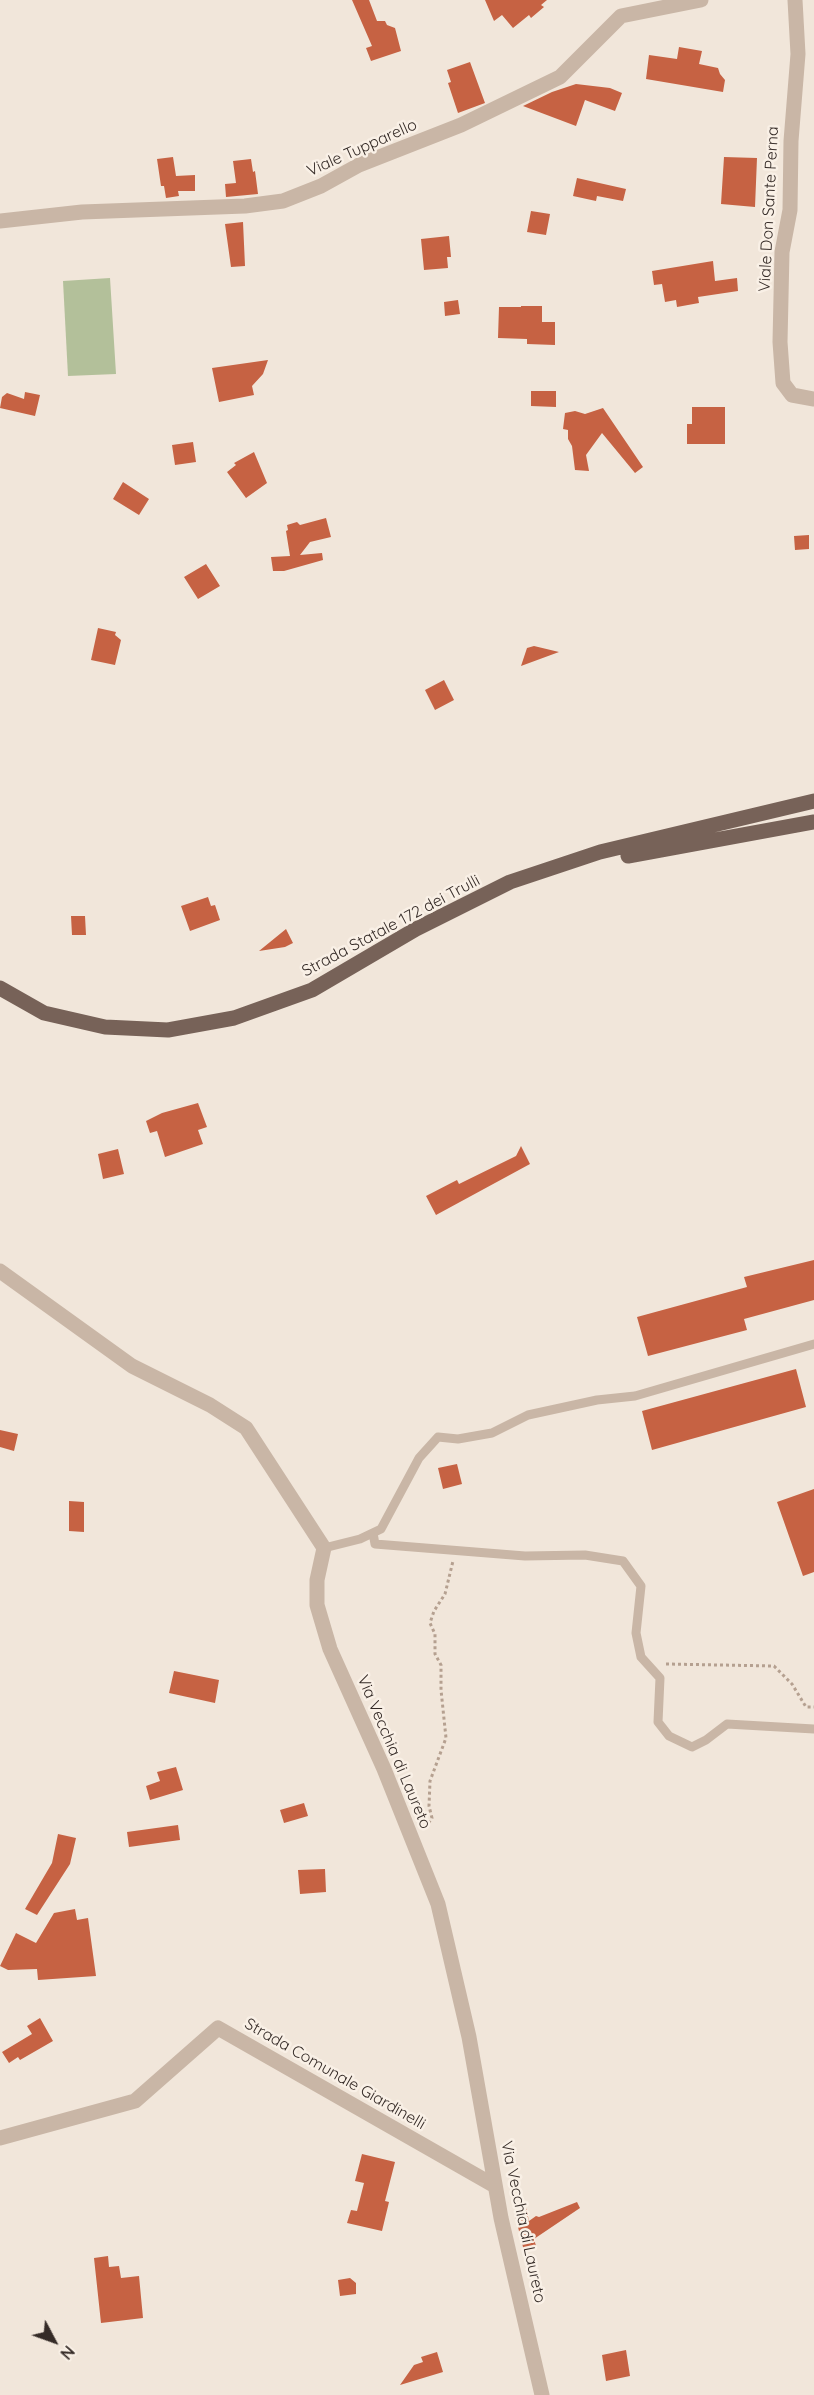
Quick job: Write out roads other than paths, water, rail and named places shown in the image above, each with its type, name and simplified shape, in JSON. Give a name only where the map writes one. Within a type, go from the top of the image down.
[{"type":"main road","name":"Strada Statale 172 dei Trulli","points":[[0,988],[44,1013],[105,1027],[168,1030],[234,1018],[312,990],[416,929],[500,888],[600,852],[814,801]]},
{"type":"main road","name":"Strada Statale 172 dei Trulli","points":[[557,868],[814,822]]},
{"type":"street","name":"Viale Tupparello","points":[[0,221],[82,212],[245,206],[283,201],[321,186],[359,165],[461,124],[560,77],[621,15],[701,0]]},
{"type":"street","name":"Viale Don Sante Perna","points":[[795,0],[798,54],[791,141],[790,210],[782,252],[780,342],[783,383],[792,395],[814,399]]},
{"type":"street","points":[[0,1271],[132,1366],[210,1405],[246,1428],[324,1548]]},
{"type":"street","name":"Via Vecchia di Laureto","points":[[324,1548],[317,1580],[318,1605],[330,1649],[384,1769],[438,1904],[469,2037],[495,2186],[537,2394]]},
{"type":"street","name":"Strada Comunale Giardinelli","points":[[0,2138],[135,2101],[218,2028],[495,2186]]},
{"type":"lane","points":[[324,1548],[360,1539],[381,1529],[419,1458],[438,1437],[458,1439],[492,1433],[528,1415],[597,1400],[635,1396],[814,1344]]},
{"type":"lane","points":[[373,1533],[375,1544],[525,1556],[585,1556],[623,1560],[641,1586],[636,1633],[641,1657],[660,1678],[658,1722],[669,1736],[692,1747],[706,1740],[727,1724],[814,1729]]}]
